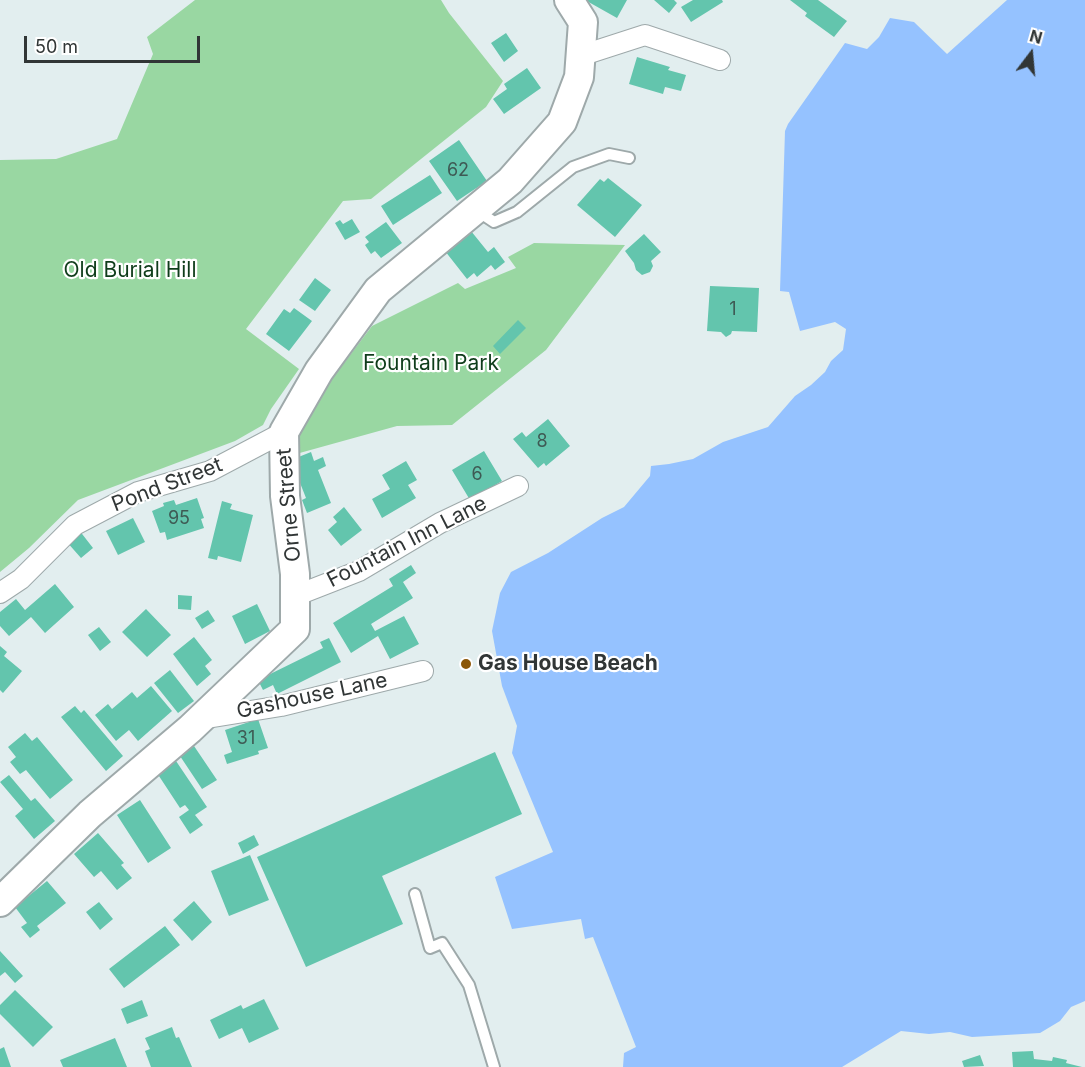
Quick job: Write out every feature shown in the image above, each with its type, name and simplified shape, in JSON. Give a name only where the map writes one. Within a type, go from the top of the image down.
[{"type":"street","name":"Orne Street","points":[[0,902],[90,814],[201,719],[295,629],[295,574],[285,496],[284,432],[319,371],[378,290],[510,181],[562,122],[579,77],[583,22],[569,0]]},
{"type":"street","points":[[580,56],[645,35],[720,60]]},
{"type":"street","name":"Pond Street","points":[[0,593],[21,579],[75,525],[138,492],[210,471],[284,432]]},
{"type":"street","name":"Fountain Inn Lane","points":[[295,596],[359,571],[440,523],[518,486]]},
{"type":"street","name":"Gashouse Lane","points":[[201,719],[282,706],[423,671]]},
{"type":"lane","points":[[476,210],[494,222],[517,212],[573,167],[609,154],[629,158]]},
{"type":"lane","points":[[415,894],[430,948],[442,943],[469,985],[494,1067]]},
{"type":"green space","name":"Old Burial Hill","points":[[195,0],[441,0],[503,81],[486,107],[371,199],[343,201],[246,329],[299,369],[271,409],[263,425],[235,441],[78,500],[29,548],[0,572],[0,160],[56,159],[117,139],[153,54],[147,37]]},
{"type":"green space","name":"Fountain Park","points":[[534,243],[625,245],[546,350],[452,425],[397,426],[296,454],[295,439],[307,412],[372,326],[458,283],[465,289],[516,268],[508,257]]},
{"type":"water","points":[[1007,0],[1085,0],[1085,1001],[1071,1007],[1060,1021],[1040,1033],[972,1037],[950,1032],[929,1034],[901,1031],[842,1067],[623,1067],[624,1053],[636,1047],[593,937],[585,939],[581,919],[512,929],[495,877],[553,852],[512,753],[517,726],[502,686],[492,631],[500,593],[511,572],[548,553],[602,518],[624,507],[650,476],[651,466],[693,459],[723,442],[768,427],[795,396],[825,372],[831,361],[843,350],[846,329],[835,322],[800,331],[789,292],[780,291],[785,131],[788,124],[845,43],[867,49],[879,37],[890,18],[914,22],[947,54]]},
{"type":"building","points":[[585,0],[627,0],[617,18]]},
{"type":"building","points":[[654,0],[674,0],[677,3],[669,13]]},
{"type":"building","points":[[693,0],[722,0],[723,2],[691,22],[681,7]]},
{"type":"building","points":[[790,0],[818,0],[847,21],[834,37],[805,16],[807,13]]},
{"type":"building","points":[[506,33],[518,51],[504,62],[491,43]]},
{"type":"building","points":[[637,57],[670,67],[668,70],[686,75],[681,91],[665,87],[663,94],[629,84]]},
{"type":"building","points":[[527,68],[541,88],[504,114],[493,99],[507,89],[504,84]]},
{"type":"building","points":[[459,140],[487,181],[457,201],[429,161]]},
{"type":"building","points":[[430,175],[442,193],[393,225],[381,206]]},
{"type":"building","points":[[608,178],[642,205],[615,237],[577,205],[600,179],[604,182]]},
{"type":"building","points":[[352,219],[360,232],[345,240],[335,223],[340,220],[343,224]]},
{"type":"building","points":[[386,222],[402,243],[381,258],[375,251],[371,254],[365,245],[369,242],[365,237]]},
{"type":"building","points":[[471,231],[488,252],[494,247],[505,262],[495,270],[491,265],[477,277],[474,273],[467,279],[445,251]]},
{"type":"building","points":[[644,234],[661,252],[651,261],[653,266],[650,272],[642,275],[636,270],[625,251]]},
{"type":"building","points":[[315,278],[331,290],[315,311],[299,300]]},
{"type":"building","points":[[710,286],[759,288],[757,332],[732,331],[726,337],[721,332],[707,331]]},
{"type":"building","points":[[294,308],[312,321],[289,351],[266,334],[284,309],[290,313]]},
{"type":"building","points":[[518,320],[526,328],[500,354],[493,346]]},
{"type":"building","points":[[548,419],[570,446],[546,466],[544,463],[538,468],[513,439],[522,432],[526,437]]},
{"type":"building","points":[[484,451],[502,481],[470,500],[452,470]]},
{"type":"building","points":[[311,452],[314,461],[323,457],[326,466],[318,470],[331,503],[307,513],[302,500],[306,498],[291,460]]},
{"type":"building","points":[[406,461],[417,480],[408,485],[416,498],[382,518],[372,499],[390,489],[382,475]]},
{"type":"building","points":[[197,498],[204,518],[201,519],[204,528],[167,540],[165,532],[160,533],[152,511],[164,506],[163,503],[174,500],[176,505]]},
{"type":"building","points":[[222,501],[232,504],[230,509],[253,515],[241,562],[218,556],[217,560],[208,558]]},
{"type":"building","points":[[344,507],[362,530],[341,546],[328,530],[337,522],[333,517]]},
{"type":"building","points":[[133,518],[145,542],[118,555],[106,531]]},
{"type":"building","points":[[79,530],[93,548],[81,558],[66,541]]},
{"type":"building","points":[[411,565],[416,573],[403,582],[413,598],[371,624],[375,631],[404,616],[419,644],[390,659],[378,636],[351,653],[333,623],[393,586],[389,579]]},
{"type":"building","points":[[55,584],[74,607],[45,633],[31,617],[9,636],[0,626],[0,612],[16,599],[25,610]]},
{"type":"building","points":[[178,595],[192,596],[191,610],[178,609]]},
{"type":"building","points":[[257,604],[270,631],[245,644],[232,616]]},
{"type":"building","points":[[146,609],[171,635],[147,657],[122,632]]},
{"type":"building","points":[[208,610],[215,621],[202,629],[195,618]]},
{"type":"building","points":[[99,627],[111,642],[100,651],[88,635]]},
{"type":"building","points":[[194,637],[212,660],[205,666],[211,674],[197,686],[173,654]]},
{"type":"building","points":[[329,638],[341,662],[277,694],[273,685],[263,690],[258,680],[323,648],[320,642]]},
{"type":"building","points":[[0,646],[7,652],[4,656],[22,671],[3,693],[0,690]]},
{"type":"building","points":[[170,670],[194,701],[178,713],[154,683]]},
{"type":"building","points":[[151,686],[172,711],[138,741],[129,730],[116,741],[95,715],[108,704],[112,709],[132,692],[137,698]]},
{"type":"building","points":[[75,706],[81,713],[84,710],[123,756],[106,771],[61,717]]},
{"type":"building","points":[[258,719],[268,748],[258,751],[259,754],[227,764],[224,755],[232,752],[225,730]]},
{"type":"building","points":[[25,733],[32,741],[37,737],[73,780],[50,799],[26,770],[20,774],[10,762],[16,757],[8,747]]},
{"type":"building","points":[[194,746],[217,780],[202,789],[180,756]]},
{"type":"building","points":[[495,752],[522,814],[382,876],[403,924],[306,967],[257,857]]},
{"type":"building","points":[[176,761],[207,807],[195,815],[203,825],[190,834],[179,817],[189,810],[185,805],[180,808],[157,773]]},
{"type":"building","points":[[9,775],[31,801],[35,798],[55,821],[34,839],[15,816],[23,809],[0,782]]},
{"type":"building","points":[[140,800],[171,848],[148,863],[117,815]]},
{"type":"building","points":[[98,833],[124,863],[121,865],[132,878],[117,890],[101,871],[94,877],[74,854]]},
{"type":"building","points":[[254,835],[259,845],[243,854],[238,843]]},
{"type":"building","points":[[250,855],[269,900],[229,916],[211,871]]},
{"type":"building","points":[[47,881],[66,903],[37,926],[40,930],[30,938],[21,927],[27,923],[15,907]]},
{"type":"building","points":[[194,901],[212,922],[192,941],[173,920]]},
{"type":"building","points":[[99,902],[113,919],[100,930],[86,912]]},
{"type":"building","points":[[165,926],[180,945],[124,988],[109,969]]},
{"type":"building","points":[[0,951],[23,976],[15,983],[5,972],[0,976]]},
{"type":"building","points":[[15,990],[53,1027],[33,1047],[0,1014],[0,1005]]},
{"type":"building","points":[[264,999],[279,1029],[249,1043],[242,1028],[219,1039],[210,1020],[241,1005],[243,1009]]},
{"type":"building","points":[[142,1000],[148,1016],[127,1024],[121,1009]]},
{"type":"building","points":[[172,1027],[192,1067],[151,1067],[145,1051],[150,1049],[145,1038]]},
{"type":"building","points":[[115,1038],[127,1067],[63,1067],[60,1060]]},
{"type":"building","points":[[4,1047],[11,1067],[0,1067],[0,1049]]},
{"type":"building","points":[[1033,1051],[1034,1059],[1052,1061],[1053,1057],[1082,1067],[1013,1067],[1012,1052]]},
{"type":"building","points":[[980,1055],[984,1066],[964,1067],[962,1061]]},
{"type":"place","name":"Gas House Beach","points":[[466,664]]}]
